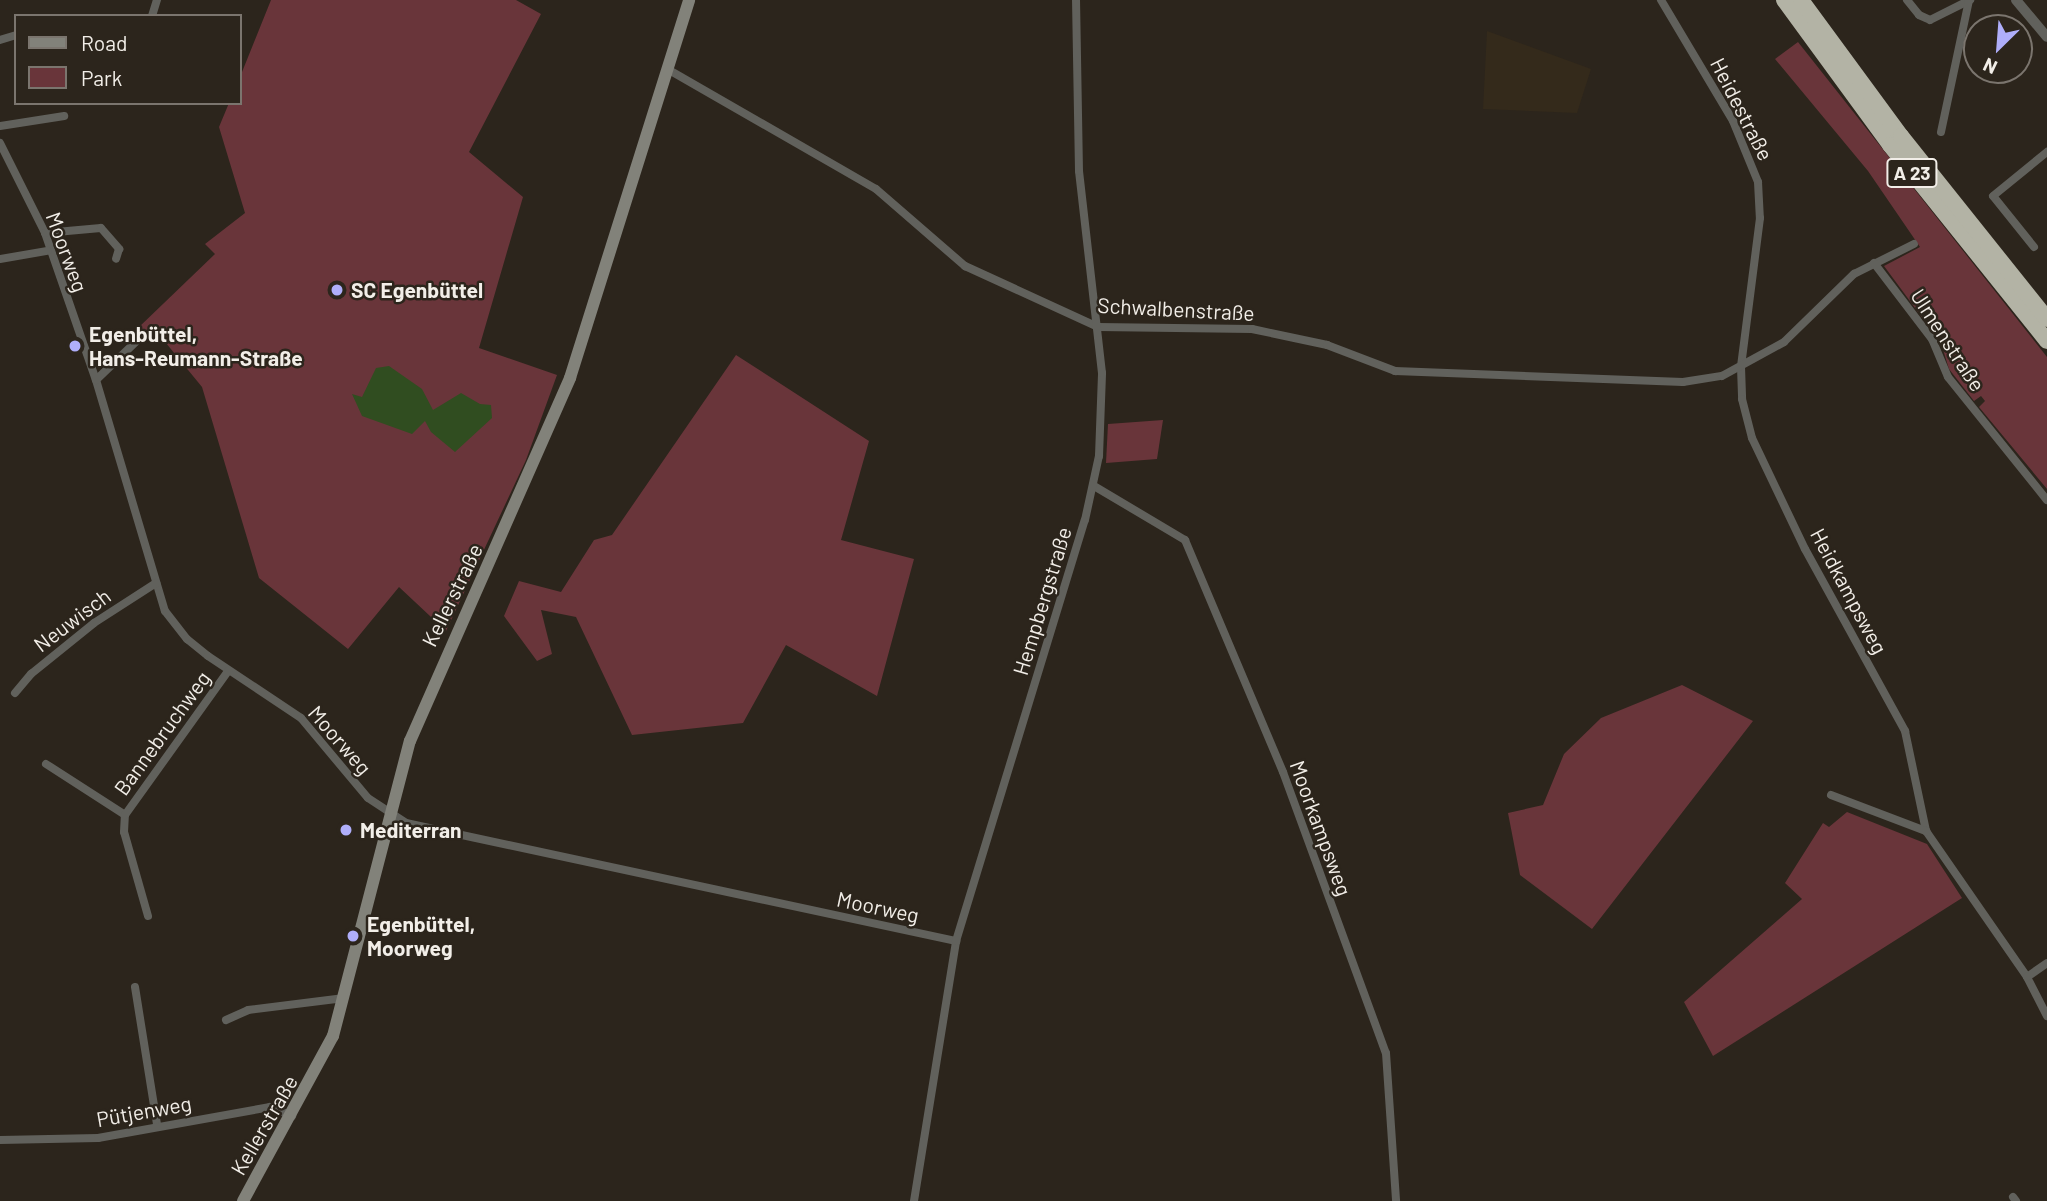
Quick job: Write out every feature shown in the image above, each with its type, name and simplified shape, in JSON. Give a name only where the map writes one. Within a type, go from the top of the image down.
[{"type":"highway","name":"A 23","points":[[1784,0],[1931,198],[2047,341]]},
{"type":"highway","name":"A 23","points":[[1801,0],[1901,136],[2047,319]]},
{"type":"main road","name":"Kellerstraße","points":[[243,1201],[326,1052],[344,998],[389,813],[410,741],[441,663],[532,471],[570,377],[689,0]]},
{"type":"street","name":"Hempbergstraße","points":[[914,1201],[956,941],[1094,486],[1103,417],[1098,327],[1078,158],[1076,0]]},
{"type":"street","name":"Heidestraße","points":[[1661,0],[1733,121],[1758,182],[1760,218],[1741,368]]},
{"type":"street","points":[[1908,0],[1919,15],[1930,20],[1969,0]]},
{"type":"street","points":[[1941,132],[1969,0]]},
{"type":"street","points":[[2016,0],[2047,37]]},
{"type":"street","name":"Schwalbenstraße","points":[[669,70],[876,189],[965,266],[1098,327],[1252,329],[1327,345],[1395,371],[1683,382],[1741,368],[1784,342],[1842,282],[1914,244]]},
{"type":"street","points":[[0,126],[64,116]]},
{"type":"street","name":"Moorweg","points":[[0,143],[45,233],[47,251],[96,380],[166,611],[187,639],[229,671],[301,718],[363,794],[406,823],[956,941]]},
{"type":"street","points":[[2034,247],[1993,196],[2047,152]]},
{"type":"street","points":[[45,233],[101,228],[119,249],[116,259]]},
{"type":"street","points":[[0,258],[47,251]]},
{"type":"street","name":"Ulmenstraße","points":[[1874,263],[1932,339],[1948,377],[2047,499]]},
{"type":"street","points":[[96,380],[144,334]]},
{"type":"street","name":"Heidkampsweg","points":[[1741,368],[1746,419],[1762,462],[1905,730],[1926,831],[2027,977],[2047,1016]]},
{"type":"street","name":"Moorkampsweg","points":[[1094,486],[1185,540],[1294,796],[1386,1053],[1396,1201]]},
{"type":"street","name":"Neuwisch","points":[[15,693],[31,674],[94,623],[156,583]]},
{"type":"street","name":"Bannebruchweg","points":[[148,916],[124,832],[125,815],[229,671]]},
{"type":"street","name":"Bannebruchweg","points":[[46,764],[125,815]]},
{"type":"street","points":[[1831,794],[1926,831]]},
{"type":"street","points":[[2027,977],[2047,963]]},
{"type":"street","points":[[135,987],[156,1125]]},
{"type":"street","points":[[226,1020],[248,1010],[344,998]]},
{"type":"street","name":"Pütjenweg","points":[[0,1140],[60,1142],[270,1107],[292,1116]]},
{"type":"shaded area","points":[[1487,31],[1591,69],[1577,113],[1483,109]]},
{"type":"shaded area","points":[[389,366],[422,389],[433,410],[461,393],[480,404],[491,405],[492,418],[455,452],[431,432],[425,421],[412,434],[362,416],[352,394],[362,397],[376,368]]},
{"type":"green space","name":"SC Egenbüttel","points":[[271,0],[516,0],[541,14],[469,152],[523,197],[479,348],[557,375],[526,460],[446,631],[399,587],[348,649],[259,578],[202,387],[152,326],[144,334],[138,328],[215,254],[205,244],[245,213],[219,127],[228,105],[242,105],[242,72]]},
{"type":"green space","points":[[1798,42],[2047,357],[2047,489],[1979,407],[1985,401],[1981,396],[1974,401],[1949,369],[1941,343],[1884,266],[1920,247],[1868,171],[1775,59]]},
{"type":"green space","points":[[736,355],[869,441],[841,540],[914,559],[877,696],[786,645],[743,723],[632,735],[576,617],[541,610],[552,654],[537,661],[504,616],[519,581],[561,592],[594,540],[612,535]]},
{"type":"green space","points":[[1163,420],[1157,459],[1106,463],[1108,424]]},
{"type":"green space","points":[[1682,685],[1753,721],[1592,929],[1520,875],[1508,813],[1543,805],[1564,754],[1601,718]]},
{"type":"green space","points":[[1847,812],[1927,844],[1962,898],[1713,1056],[1684,1002],[1802,899],[1785,883],[1823,823],[1829,827]]},
{"type":"place","name":"SC Egenbüttel","points":[[337,290]]},
{"type":"place","name":"Egenbüttel, Hans-Reumann-Straße","points":[[75,346]]},
{"type":"place","name":"Mediterran","points":[[346,830]]},
{"type":"place","name":"Egenbüttel, Moorweg","points":[[353,936]]}]
